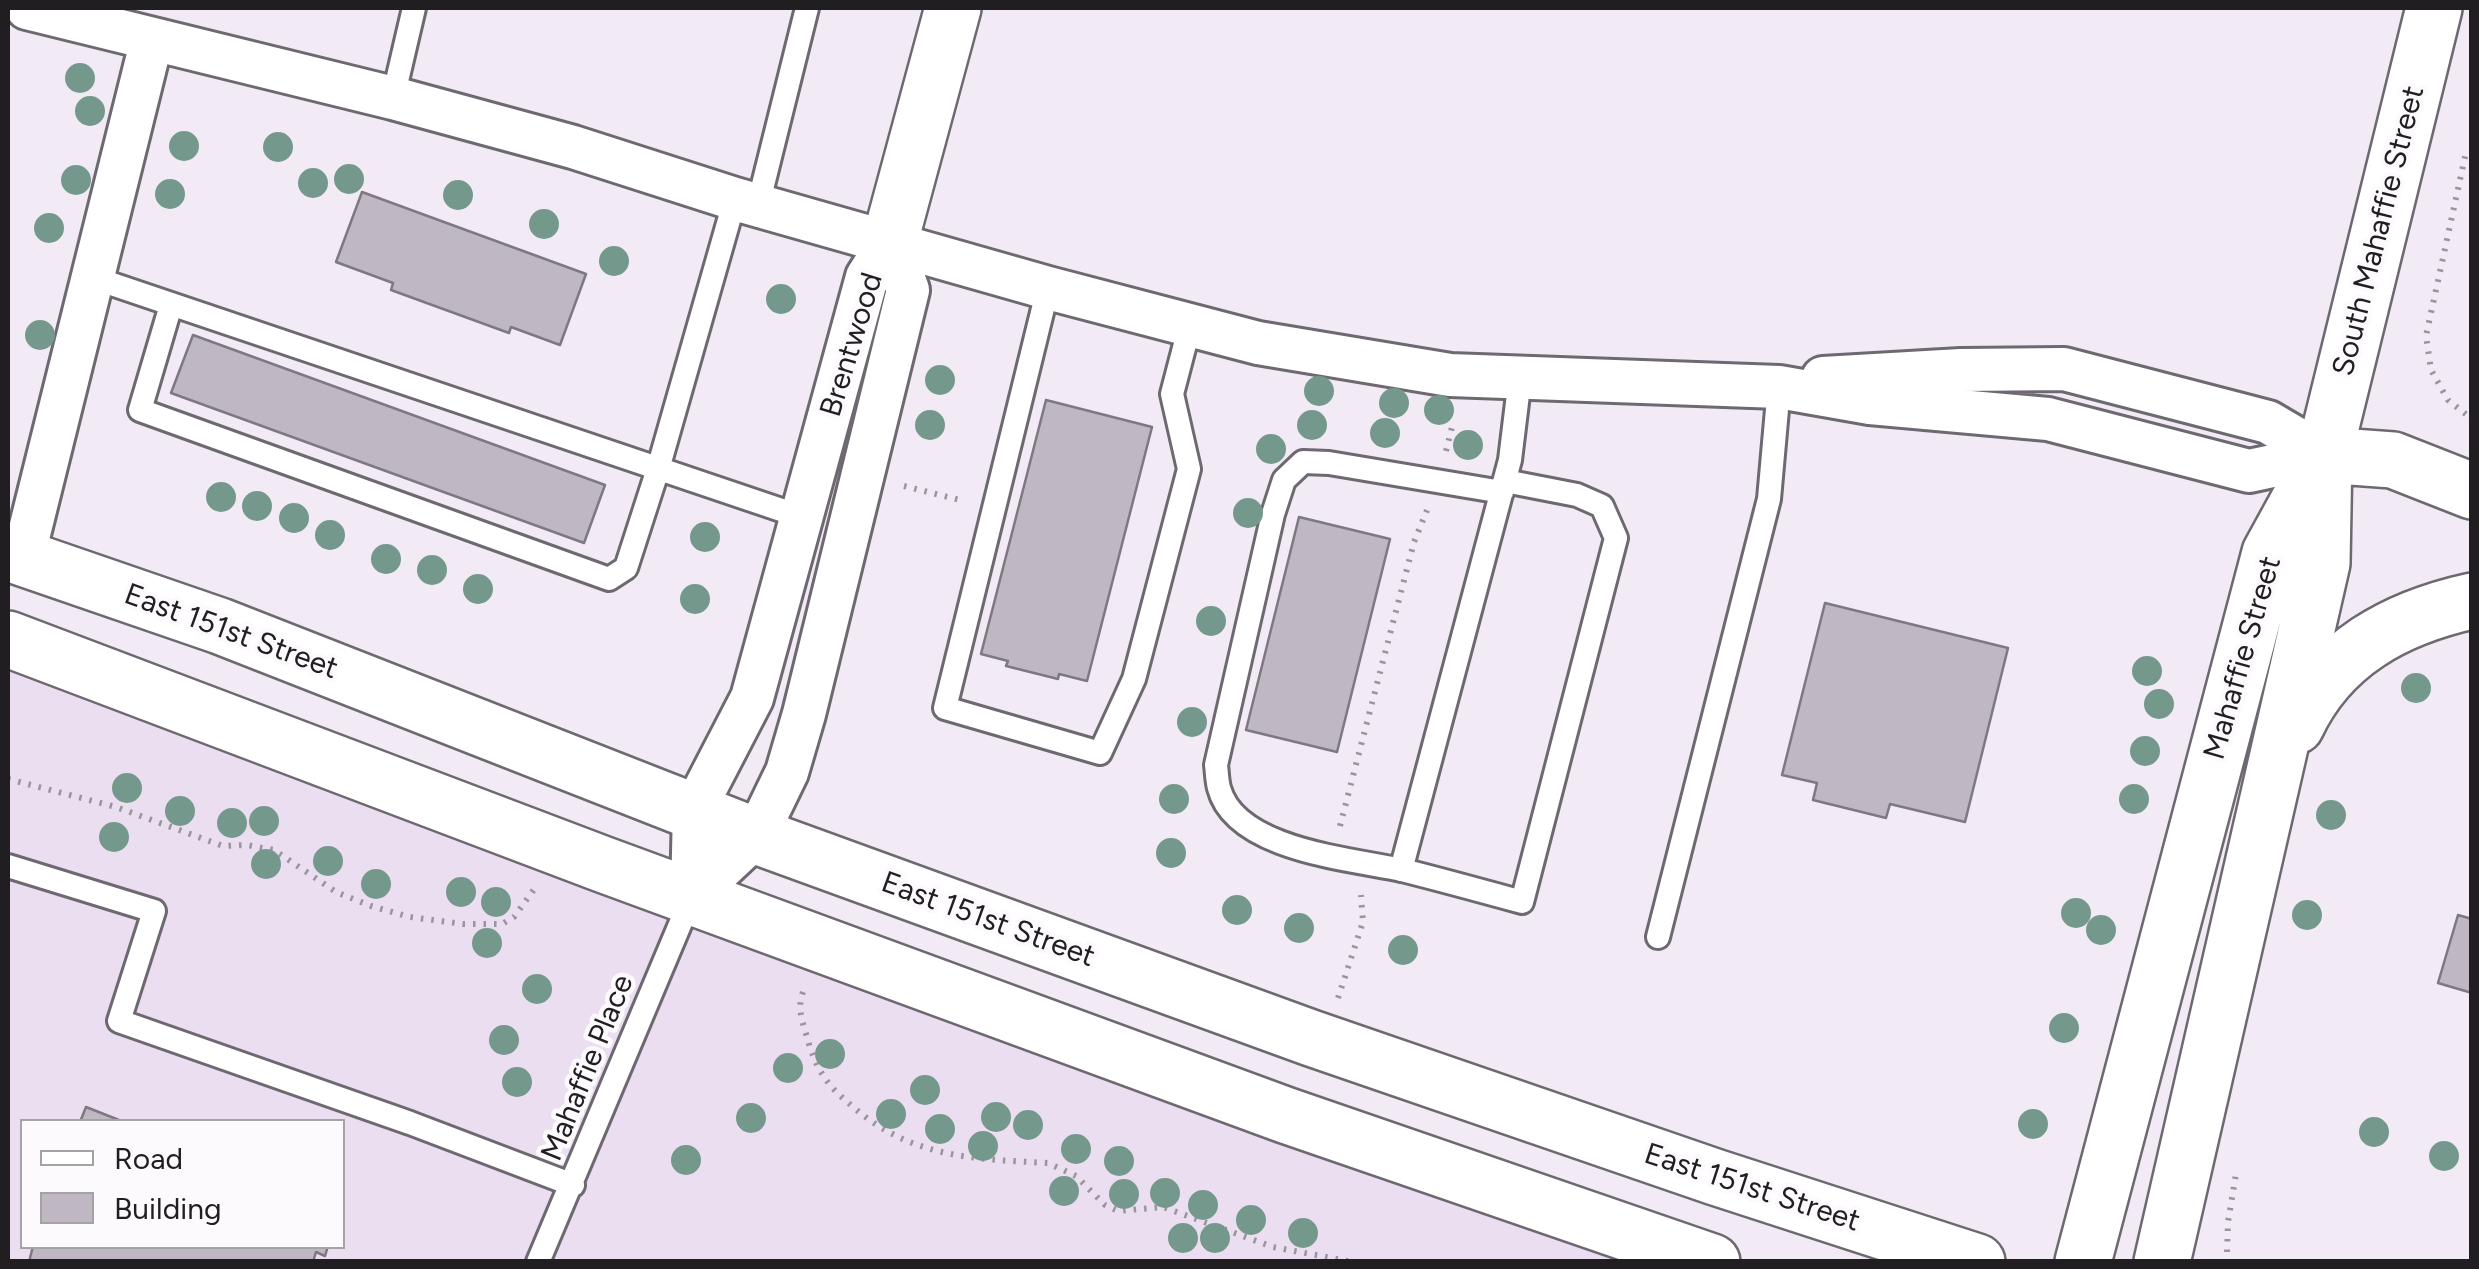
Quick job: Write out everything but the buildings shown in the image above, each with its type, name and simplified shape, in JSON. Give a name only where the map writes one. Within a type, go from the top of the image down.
[{"type":"main road","points":[[890,241],[953,8]]},
{"type":"main road","name":"South Mahaffie Street","points":[[2324,455],[2434,8]]},
{"type":"main road","points":[[2324,455],[2393,460],[2472,491]]},
{"type":"main road","name":"Mahaffie Street","points":[[2162,1262],[2322,563],[2324,455]]},
{"type":"main road","name":"Mahaffie Street","points":[[2082,1262],[2270,553],[2324,455]]},
{"type":"main road","name":"East 151st Street","points":[[15,555],[220,626],[756,836],[1330,1044],[1715,1177],[1978,1262]]},
{"type":"main road","points":[[2276,770],[2308,699],[2342,661],[2395,624],[2472,602]]},
{"type":"main road","points":[[8,639],[1285,1116],[1712,1262]]},
{"type":"street","points":[[27,8],[392,98],[572,147],[746,202],[1048,288],[1258,343],[1450,376],[1779,388],[1870,403],[2048,419],[2249,470],[2324,455]]},
{"type":"street","points":[[15,555],[94,278],[152,39]]},
{"type":"street","name":"Brentwood","points":[[692,896],[694,810],[752,698],[867,277],[890,241]]},
{"type":"street","name":"Brentwood","points":[[692,896],[756,836],[787,772],[908,290],[890,241]]},
{"type":"lane","points":[[392,98],[414,8]]},
{"type":"lane","points":[[171,304],[140,410],[609,579],[626,568],[807,8]]},
{"type":"lane","points":[[94,278],[802,517]]},
{"type":"lane","points":[[1048,288],[944,708],[1100,753],[1134,679],[1188,469],[1172,394],[1190,325]]},
{"type":"lane","points":[[1401,870],[1504,486],[1520,378]]},
{"type":"lane","points":[[1658,937],[1769,498],[1779,388]]},
{"type":"lane","points":[[1304,462],[1439,482],[1504,486],[1577,495],[1602,506],[1616,538],[1522,902],[1401,870],[1308,852],[1270,837],[1238,817],[1219,791],[1216,765],[1284,480],[1304,462]]},
{"type":"lane","points":[[8,866],[154,911],[119,1021],[572,1185]]},
{"type":"lane","name":"Mahaffie Place","points":[[538,1262],[692,896]]},
{"type":"path","points":[[2472,152],[2466,152],[2426,336],[2431,370],[2448,400],[2472,419]]},
{"type":"path","points":[[1336,1004],[1363,922],[1360,882],[1349,850],[1336,840],[1414,542],[1439,482],[1453,423]]},
{"type":"path","points":[[896,484],[970,502]]},
{"type":"path","points":[[8,780],[116,807],[222,846],[274,850],[336,892],[410,917],[502,924],[514,918],[537,884]]},
{"type":"path","points":[[803,992],[798,1006],[817,1069],[826,1084],[883,1131],[938,1153],[1048,1163],[1066,1169],[1105,1205],[1118,1211],[1163,1206],[1272,1247],[1353,1262]]},
{"type":"shaded area","points":[[8,639],[1712,1261],[8,1261]]}]
